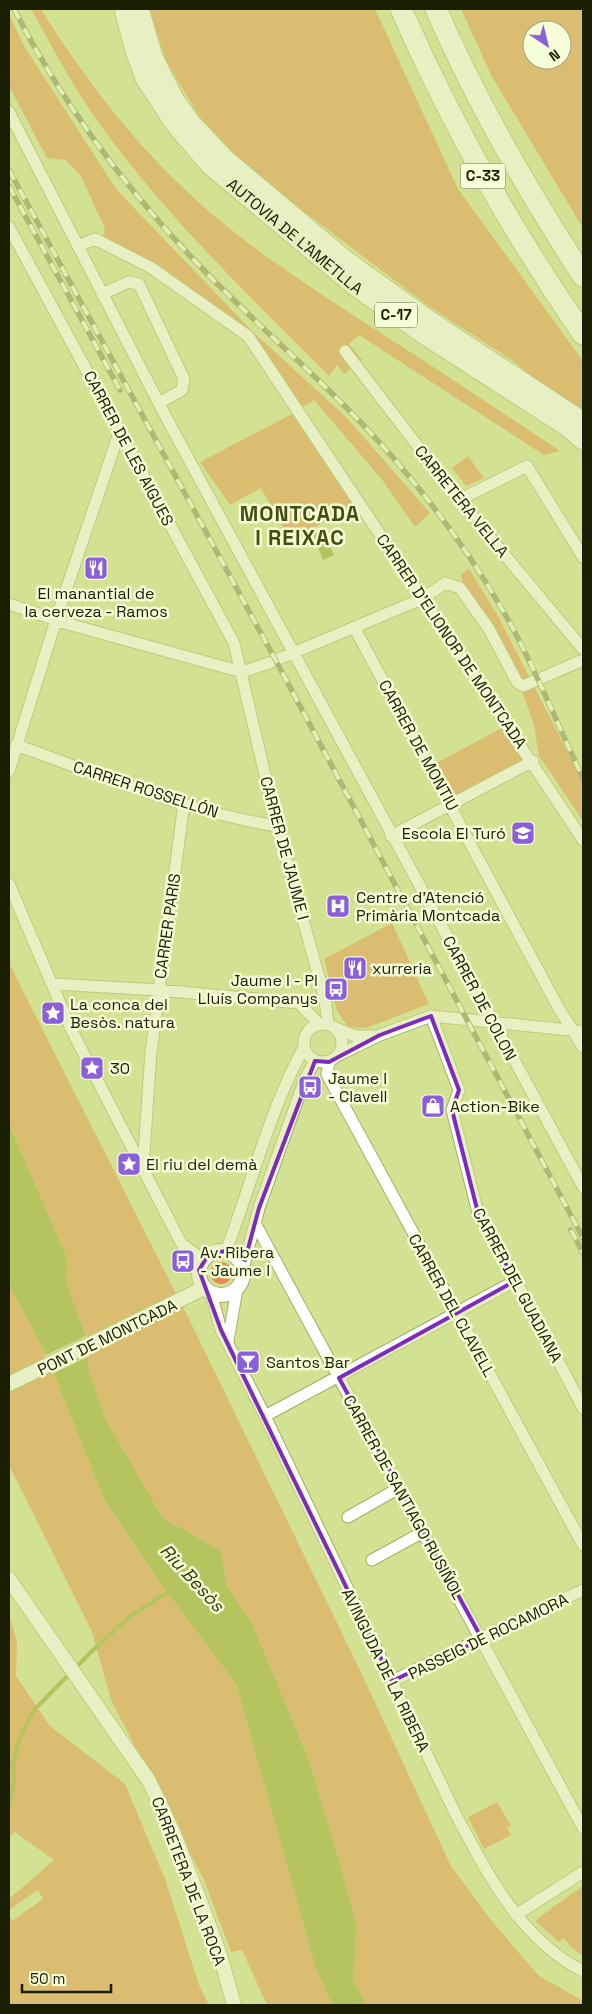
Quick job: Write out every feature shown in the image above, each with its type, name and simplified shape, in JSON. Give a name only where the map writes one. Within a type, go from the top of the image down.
[{"type":"highway","name":"AUTOVIA DE L'AMETLLA","points":[[124,9],[134,48],[146,78],[175,124],[211,166],[355,286],[422,333],[568,427],[583,440]]},
{"type":"highway","name":"AUTOVIA DE L'AMETLLA","points":[[139,9],[153,57],[174,99],[190,122],[225,159],[332,249],[427,319],[583,422]]},
{"type":"highway","name":"C-33","points":[[401,9],[446,106],[485,180],[526,248],[583,334]]},
{"type":"highway","name":"C-33","points":[[436,9],[478,100],[548,221],[583,276]]},
{"type":"street","name":"CARRER DE COLON","points":[[9,112],[102,294],[291,652],[583,1187]]},
{"type":"street","name":"CARRER DE LES AIGUES","points":[[9,227],[234,643],[242,672]]},
{"type":"street","name":"CARRER D'ELIONOR DE MONTCADA","points":[[78,246],[95,239],[150,267],[248,336],[533,761],[583,840]]},
{"type":"street","points":[[102,294],[129,282],[139,284],[184,379],[182,390],[159,403]]},
{"type":"street","name":"CARRETERA VELLA","points":[[345,351],[459,500],[583,649]]},
{"type":"street","points":[[9,771],[56,620],[120,430]]},
{"type":"street","points":[[459,500],[527,466],[583,557]]},
{"type":"street","points":[[9,604],[56,620],[242,672],[269,663],[291,652],[424,598],[445,582],[460,588],[488,629],[517,682],[523,686],[583,660]]},
{"type":"street","name":"CARRER DE MONTIU","points":[[354,627],[451,804],[558,1007],[579,1031],[583,1047]]},
{"type":"street","name":"CARRER DE JAUME I","points":[[242,672],[277,826],[325,999],[328,1025]]},
{"type":"street","name":"CARRER ROSSELLÓN","points":[[16,745],[184,803],[248,822],[277,826]]},
{"type":"street","points":[[391,836],[533,761]]},
{"type":"street","name":"CARRER PARIS","points":[[143,1168],[151,1052],[184,803]]},
{"type":"street","points":[[9,884],[54,984],[72,1031],[180,1242],[201,1265]]},
{"type":"street","points":[[54,984],[159,990],[299,1003],[342,1038],[343,1046],[339,1055]]},
{"type":"street","points":[[380,1036],[355,1036],[328,1025],[308,1031],[304,1040],[304,1047],[308,1056],[315,1061],[329,1062],[339,1055],[380,1036],[431,1016],[579,1031]]},
{"type":"street","name":"CARRER DEL GUADIANA","points":[[431,1016],[459,1090],[452,1110],[478,1213],[583,1408]]},
{"type":"street","points":[[226,1251],[278,1102],[304,1047]]},
{"type":"street","points":[[228,1341],[237,1289],[243,1280],[243,1269],[255,1222],[305,1079],[315,1061]]},
{"type":"street","name":"CARRER DEL CLAVELL","points":[[329,1062],[327,1074],[330,1080],[583,1545]]},
{"type":"street","name":"CARRER DE SANTIAGO RUSIÑOL","points":[[255,1222],[583,1828]]},
{"type":"street","points":[[237,1289],[225,1296],[208,1291],[199,1277],[201,1265],[210,1254],[226,1251],[240,1261],[243,1269]]},
{"type":"street","points":[[265,1416],[339,1378],[515,1281]]},
{"type":"street","name":"PONT DE MONTCADA","points":[[9,1384],[191,1296],[208,1291]]},
{"type":"street","name":"AVINGUDA DE LA RIBERA","points":[[208,1291],[218,1322],[456,1815],[479,1857],[516,1915],[549,1948],[583,1971]]},
{"type":"street","points":[[348,1517],[399,1488]]},
{"type":"street","points":[[372,1560],[423,1532]]},
{"type":"street","name":"CARRETERA DE LA ROCA","points":[[9,1579],[78,1680],[126,1744],[149,1780],[174,1834],[193,1882],[222,1964],[234,2005]]},
{"type":"street","name":"PASSEIG DE ROCAMORA","points":[[392,1681],[583,1590]]},
{"type":"street","points":[[516,1915],[583,1872]]},
{"type":"highlighted area","points":[[431,1016],[459,1090],[452,1110],[478,1213],[515,1281],[339,1378],[482,1639],[392,1681],[221,1330],[199,1270],[209,1254],[226,1251],[245,1260],[259,1208],[315,1061],[329,1062],[380,1035]]},
{"type":"shaded area","points":[[31,9],[41,9],[92,84],[150,154],[193,197],[235,233],[301,281],[560,451],[544,455],[359,335],[349,344],[362,360],[344,374],[337,365],[329,376],[210,255],[126,160],[82,98]]},
{"type":"shaded area","points":[[149,9],[375,9],[458,189],[583,361],[583,417],[513,361],[427,305],[282,195],[235,154],[199,116],[166,61]]},
{"type":"shaded area","points":[[461,9],[583,9],[583,228],[492,77]]},
{"type":"shaded area","points":[[9,14],[24,46],[116,189],[252,331],[347,418],[430,513],[415,527],[383,481],[314,400],[302,407],[248,331],[159,265],[102,239],[105,229],[81,176],[66,160],[47,158],[9,86]]},
{"type":"shaded area","points":[[294,413],[356,506],[290,540],[261,488],[230,505],[200,462]]},
{"type":"shaded area","points":[[468,456],[484,478],[466,486],[452,468]]},
{"type":"shaded area","points":[[469,569],[498,616],[583,782],[583,821],[539,756],[534,725],[514,668],[490,621],[462,581],[461,574]]},
{"type":"shaded area","points":[[502,728],[523,760],[453,798],[434,764]]},
{"type":"shaded area","points":[[392,923],[429,1004],[366,1028],[348,1027],[337,1011],[324,959]]},
{"type":"shaded area","points":[[9,963],[189,1319],[359,1668],[451,1866],[491,1920],[538,1975],[583,2001],[583,2005],[367,2005],[353,1980],[357,1927],[338,1856],[308,1758],[253,1625],[227,1586],[221,1551],[163,1518],[105,1418],[89,1370],[85,1333],[66,1282],[68,1260],[9,1124]]},
{"type":"shaded area","points":[[221,1262],[229,1265],[232,1273],[229,1281],[221,1284],[213,1281],[210,1273],[213,1265]]},
{"type":"shaded area","points":[[9,1285],[45,1352],[105,1501],[161,1584],[236,1684],[315,1966],[332,2005],[267,2005],[242,1950],[231,1952],[204,1880],[111,1700],[92,1632],[9,1465]]},
{"type":"shaded area","points":[[9,1614],[17,1642],[16,1676],[50,1726],[125,1784],[165,1879],[199,1985],[209,2005],[9,2005],[9,1915],[12,1921],[43,1899],[38,1890],[9,1910],[9,1899],[54,1860],[15,1832],[9,1837]]},
{"type":"shaded area","points":[[497,1802],[511,1826],[507,1828],[511,1835],[484,1849],[468,1817]]},
{"type":"shaded area","points":[[583,1886],[583,1956],[570,1946],[564,1938],[559,1942],[536,1922],[538,1918]]},
{"type":"water","points":[[324,531],[334,555],[323,560],[313,535]]},
{"type":"water","name":"Riu Besòs","points":[[9,1124],[68,1260],[66,1282],[85,1333],[89,1370],[105,1418],[163,1518],[221,1551],[227,1586],[253,1625],[308,1758],[338,1856],[357,1927],[353,1980],[367,2005],[332,2005],[315,1966],[236,1684],[161,1584],[105,1501],[45,1352],[9,1285]]},
{"type":"pier","points":[[88,1335],[90,1356],[52,1374],[44,1356]]},
{"type":"waterway","points":[[9,1805],[14,1783],[13,1763],[17,1745],[33,1711],[93,1650],[128,1618],[171,1590]]},
{"type":"railway","points":[[14,9],[32,43],[73,109],[118,172],[143,202],[220,287],[356,417],[434,507],[472,560],[517,635],[583,778]]},
{"type":"railway","points":[[9,170],[275,659],[583,1238]]},
{"type":"railway","points":[[9,186],[120,390]]},
{"type":"railway","points":[[571,1230],[583,1253]]},
{"type":"place","name":"El manantial de la cerveza - Ramos","points":[[96,568]]},
{"type":"place","name":"Escola El Turó","points":[[523,833]]},
{"type":"place","name":"Centre d'Atenció Primària Montcada","points":[[338,906]]},
{"type":"place","name":"xurreria","points":[[355,968]]},
{"type":"place","name":"Jaume I - Pl Lluís Companys","points":[[336,989]]},
{"type":"place","name":"La conca del Besòs. natura","points":[[53,1013]]},
{"type":"place","name":"30","points":[[92,1068]]},
{"type":"place","name":"Jaume I - Clavell","points":[[310,1087]]},
{"type":"place","name":"Action-Bike","points":[[433,1106]]},
{"type":"place","name":"El riu del demà","points":[[129,1164]]},
{"type":"place","name":"Av. Ribera - Jaume I","points":[[183,1261]]},
{"type":"place","name":"Santos Bar","points":[[248,1362]]},
{"type":"district","name":"MONTCADA I REIXAC","points":[[300,526]]}]
